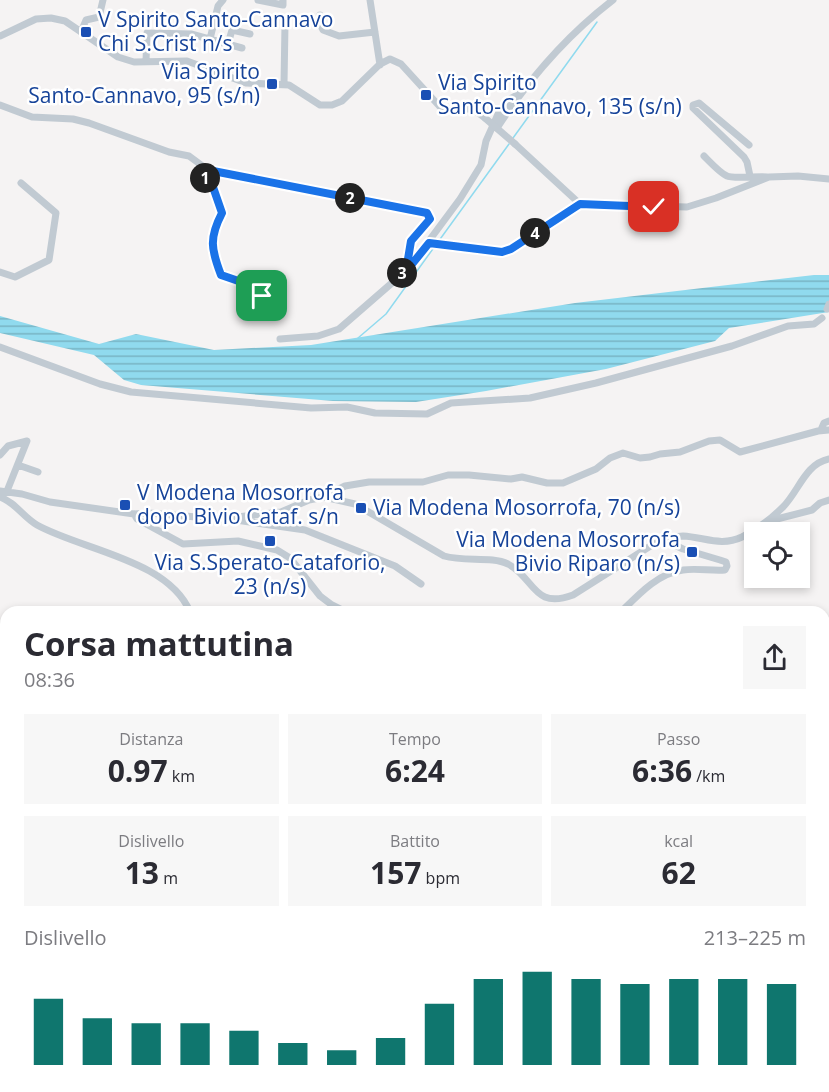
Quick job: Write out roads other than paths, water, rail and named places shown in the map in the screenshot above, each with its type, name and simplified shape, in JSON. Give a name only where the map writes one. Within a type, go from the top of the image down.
[{"type":"street","points":[[81,32],[87,20],[99,16],[103,0]]},
{"type":"street","points":[[210,39],[218,6],[223,0]]},
{"type":"street","points":[[258,0],[283,5],[283,0]]},
{"type":"street","points":[[370,0],[380,65]]},
{"type":"street","points":[[497,128],[519,94],[571,34],[613,0]]},
{"type":"street","points":[[320,15],[323,30],[339,36],[375,32]]},
{"type":"street","points":[[0,36],[36,19],[51,18],[65,21],[118,57],[134,62],[187,61],[246,82],[290,85],[320,105],[332,105],[342,101],[380,65],[390,59],[401,64],[442,109],[473,109],[485,118],[580,204]]},
{"type":"street","points":[[284,84],[285,24]]},
{"type":"street","points":[[228,44],[232,30],[250,34]]},
{"type":"street","points":[[146,61],[147,33],[191,34],[242,48]]},
{"type":"street","points":[[280,339],[318,336],[339,329],[408,269],[431,243],[481,165],[486,141],[499,112],[508,100],[519,94]]},
{"type":"street","points":[[749,145],[699,103],[693,105],[693,108],[744,157],[750,176]]},
{"type":"street","points":[[0,105],[33,117],[73,119],[89,123],[169,152],[189,156],[207,174],[222,213],[214,228],[212,242],[213,254],[221,275],[253,286],[276,307]]},
{"type":"street","points":[[704,156],[730,177],[798,176],[829,179]]},
{"type":"street","points":[[207,174],[422,211],[429,215],[430,219],[411,241],[408,259],[400,275]]},
{"type":"street","points":[[431,243],[502,252],[511,249],[580,204],[687,207],[769,177]]},
{"type":"street","points":[[0,272],[15,277],[49,260],[56,213],[21,183]]},
{"type":"street","points":[[0,347],[100,384],[131,392],[311,408],[347,407],[375,412],[427,414],[452,403],[530,398],[596,383],[732,346],[788,326],[814,324],[822,318]]},
{"type":"street","points":[[331,498],[335,491],[357,484],[423,482],[448,475],[511,479],[522,477],[547,483],[563,483],[596,469],[610,458],[623,453],[640,458],[650,457],[680,452],[709,441],[720,440],[740,452],[825,430],[824,423],[829,421]]},
{"type":"street","points":[[0,455],[8,446],[27,441],[18,465],[4,491],[50,502],[134,514],[148,513],[220,519],[305,530],[395,566],[421,584]]},
{"type":"street","points":[[220,519],[281,512],[309,500],[331,498],[355,504],[444,556],[459,560],[495,560],[507,564],[516,569],[536,592],[561,600],[664,540],[686,536],[726,542],[741,537],[783,507],[813,466],[820,460],[829,459]]},
{"type":"street","points":[[18,465],[38,472]]},
{"type":"street","points":[[0,497],[7,499],[38,525],[155,574],[180,594],[187,606]]},
{"type":"street","points":[[766,521],[812,510],[820,503],[829,500]]},
{"type":"street","points":[[134,514],[137,519],[183,544],[238,541],[277,550],[290,558],[320,596],[334,606]]},
{"type":"street","points":[[628,606],[650,586],[674,572],[725,570],[727,566],[726,562],[683,549],[664,540]]},
{"type":"water","points":[[829,275],[829,312],[729,328],[715,341],[606,369],[416,402],[333,401],[141,385],[124,380],[94,355],[0,333],[0,316],[99,344],[136,334],[214,350],[311,345],[575,303]]},
{"type":"waterway","points":[[513,138],[597,22]]},
{"type":"waterway","points":[[438,242],[509,144]]},
{"type":"waterway","points":[[358,338],[386,314],[435,246]]},
{"type":"place","name":"V Spirito Santo-Cannavo Chi S.Crist n/s","points":[[86,32]]},
{"type":"place","name":"Via Spirito Santo-Cannavo, 95 (s/n)","points":[[272,84]]},
{"type":"place","name":"Via Spirito Santo-Cannavo, 135 (s/n)","points":[[426,95]]},
{"type":"place","name":"V Modena Mosorrofa dopo Bivio Cataf. s/n","points":[[125,505]]},
{"type":"place","name":"Via Modena Mosorrofa, 70 (n/s)","points":[[361,508]]},
{"type":"place","name":"Via S.Sperato-Cataforio, 23 (n/s)","points":[[270,541]]},
{"type":"place","name":"Via Modena Mosorrofa Bivio Riparo (n/s)","points":[[692,552]]}]
